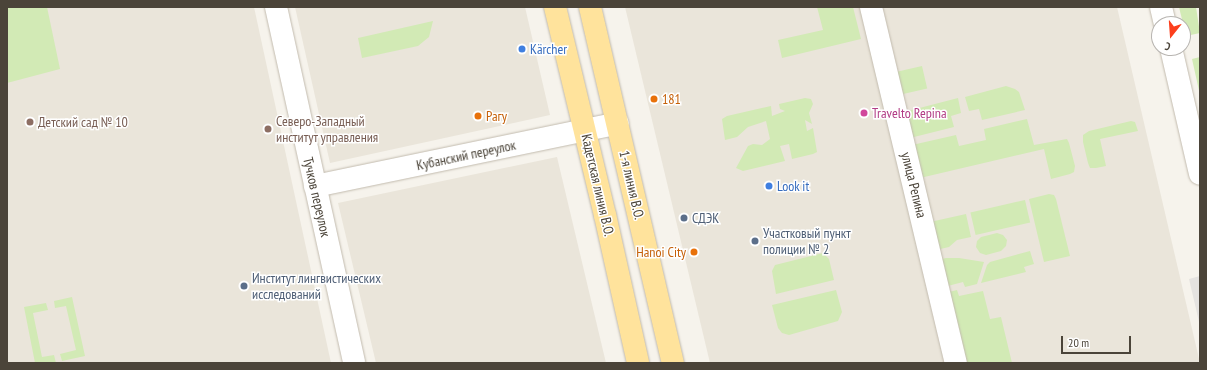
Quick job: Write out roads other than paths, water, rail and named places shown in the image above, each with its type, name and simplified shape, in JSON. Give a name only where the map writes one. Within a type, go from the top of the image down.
[{"type":"main road","name":"Кадетская линия В.О.","points":[[555,7],[585,130],[638,363]]},
{"type":"main road","name":"1-я линия В.О.","points":[[590,7],[674,363]]},
{"type":"street","name":"Тучков переулок","points":[[276,7],[354,363]]},
{"type":"street","name":"улица Репина","points":[[871,7],[956,363]]},
{"type":"street","points":[[1173,56],[1200,174]]},
{"type":"street","name":"Кубанский переулок","points":[[315,186],[618,123]]},
{"type":"place","name":"Kärcher","points":[[522,49]]},
{"type":"place","name":"181","points":[[654,99]]},
{"type":"place","name":"Travelto Repina","points":[[864,113]]},
{"type":"place","name":"Рагу","points":[[478,116]]},
{"type":"place","name":"Детский сад № 10","points":[[30,122]]},
{"type":"place","name":"Северо-Западный институт управления","points":[[268,129]]},
{"type":"place","name":"Look it","points":[[769,186]]},
{"type":"place","name":"СДЭК","points":[[684,218]]},
{"type":"place","name":"Участковый пункт полиции № 2","points":[[755,241]]},
{"type":"place","name":"Hanoi City","points":[[694,252]]},
{"type":"place","name":"Институт лингвистических исследований","points":[[244,286]]}]
